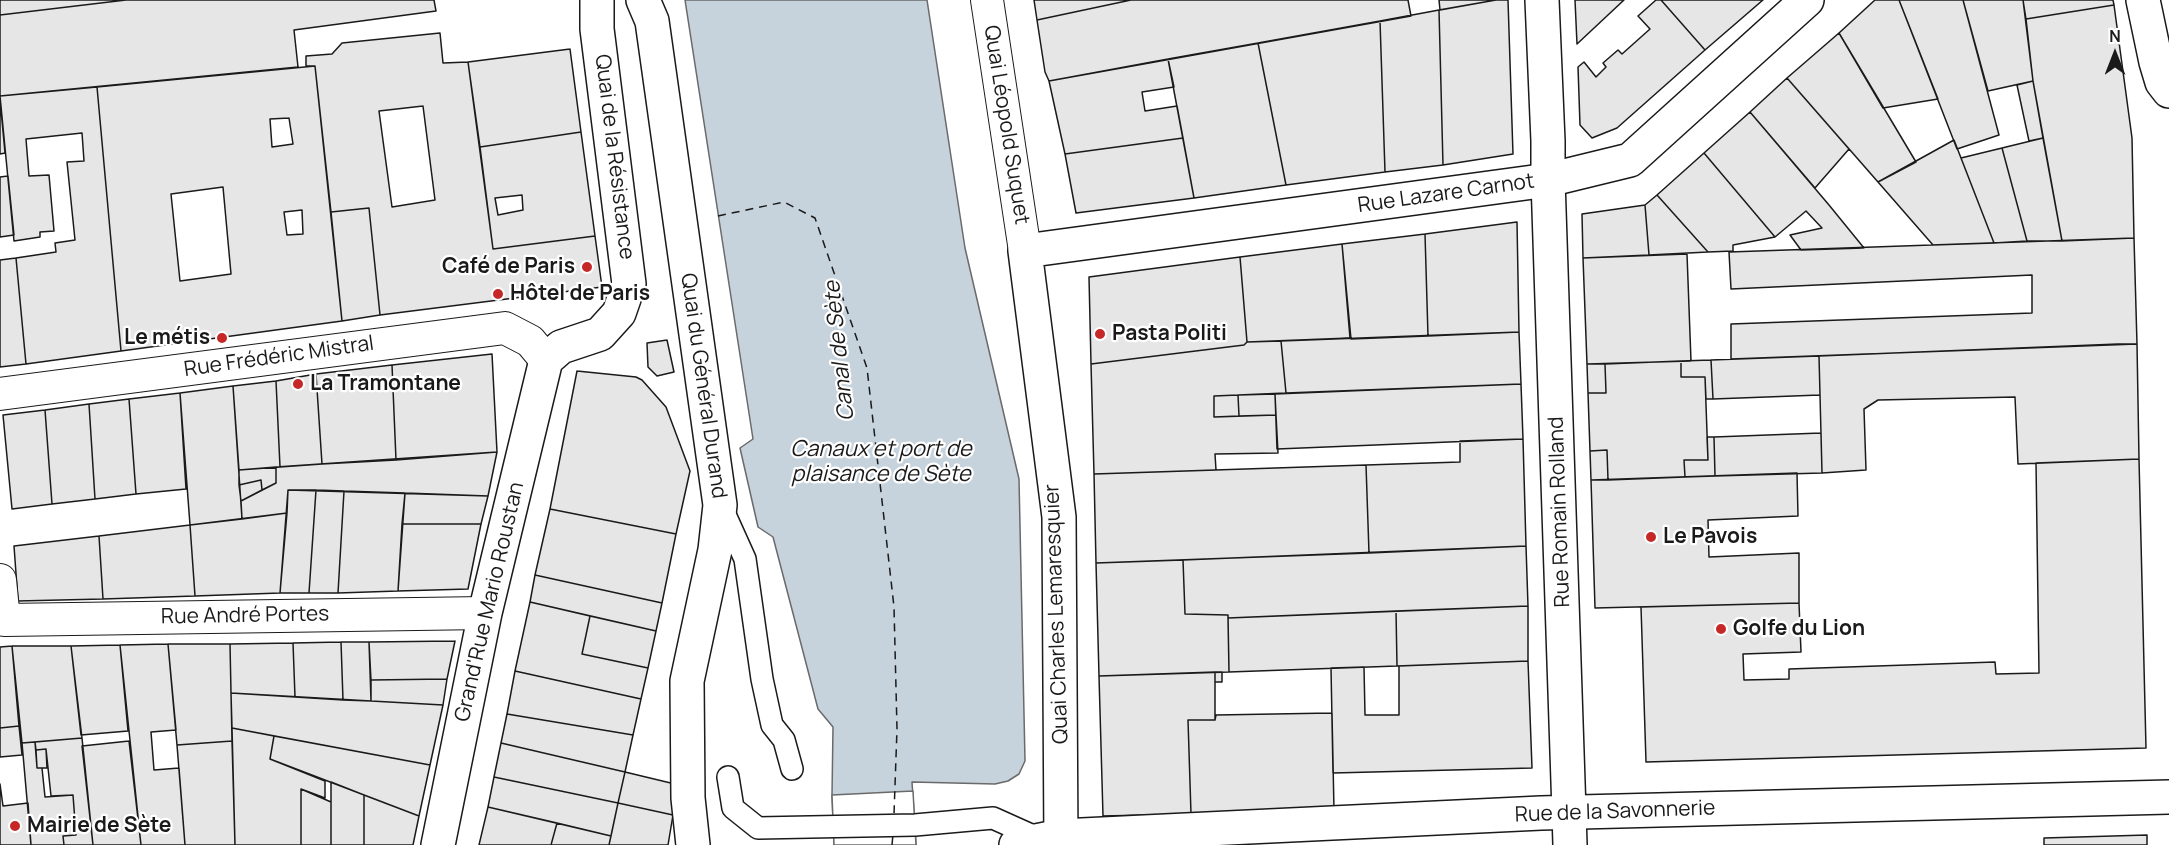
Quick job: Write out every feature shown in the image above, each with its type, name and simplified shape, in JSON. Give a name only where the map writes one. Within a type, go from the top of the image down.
[{"type":"main road","name":"Quai de la Résistance","points":[[546,360],[561,347],[600,334],[619,313],[629,284],[597,29],[597,0]]},
{"type":"main road","name":"Quai du Général Durand","points":[[643,0],[652,21],[720,505],[715,550],[687,681],[688,798],[693,845]]},
{"type":"main road","name":"Rue Romain Rolland","points":[[1542,0],[1570,845]]},
{"type":"main road","name":"Rue Lazare Carnot","points":[[1025,251],[1548,180],[1630,160],[1807,0]]},
{"type":"main road","points":[[2144,0],[2156,63],[2162,82],[2169,91]]},
{"type":"main road","name":"Quai Charles Lemaresquier","points":[[1025,251],[1059,517],[1045,841]]},
{"type":"main road","name":"Grand'Rue Mario Roustan","points":[[438,845],[485,612],[546,360]]},
{"type":"main road","name":"Rue de la Savonnerie","points":[[1045,841],[1569,812],[2169,797]]},
{"type":"street","name":"Quai Léopold Suquet","points":[[987,0],[1025,251]]},
{"type":"street","name":"Rue Frédéric Mistral","points":[[0,394],[505,327],[530,341],[546,360]]},
{"type":"street","name":"Rue André Portes","points":[[0,580],[4,620],[485,612]]},
{"type":"lane","points":[[720,505],[745,559],[764,690],[772,725],[784,740],[792,769]]},
{"type":"lane","points":[[728,777],[733,808],[758,828],[915,825],[993,818],[1045,841]]},
{"type":"water","name":"Canaux et port de plaisance de Sète","points":[[685,0],[927,0],[965,248],[1019,479],[1025,761],[1019,774],[1008,781],[995,784],[912,782],[916,845],[834,845],[833,727],[818,709],[773,537],[758,527],[740,448],[753,439]]},
{"type":"pier","points":[[913,791],[916,845],[834,845],[832,795]]},
{"type":"building","points":[[0,0],[126,0],[0,15]]},
{"type":"building","points":[[126,0],[434,0],[436,11],[294,30],[298,67],[0,96],[0,15]]},
{"type":"building","points":[[1034,0],[1131,0],[1037,20]]},
{"type":"building","points":[[1131,0],[1408,0],[1411,16],[1049,81],[1045,72],[1037,20]]},
{"type":"building","points":[[1439,0],[1496,0],[1440,10]]},
{"type":"building","points":[[1508,0],[1513,154],[1443,165],[1439,10]]},
{"type":"building","points":[[1575,0],[1624,0],[1577,44]]},
{"type":"building","points":[[1656,0],[1661,0],[1705,50],[1617,128],[1592,138],[1580,125],[1578,67],[1584,62],[1596,77],[1606,67],[1603,63],[1618,50],[1622,54],[1650,29],[1638,16]]},
{"type":"building","points":[[1661,0],[1763,0],[1705,50]]},
{"type":"building","points":[[1875,0],[1899,0],[1938,99],[1883,108],[1839,33]]},
{"type":"building","points":[[1899,0],[1963,0],[1999,135],[1957,149]]},
{"type":"building","points":[[1963,0],[2023,0],[2033,81],[1988,91]]},
{"type":"building","points":[[2023,0],[2113,0],[2114,5],[2026,19]]},
{"type":"building","points":[[2114,5],[2132,138],[2134,238],[2062,241],[2033,81],[2026,19]]},
{"type":"building","points":[[1439,10],[1443,165],[1385,172],[1380,21]]},
{"type":"building","points":[[1380,21],[1385,172],[1286,185],[1258,43]]},
{"type":"building","points":[[440,33],[443,63],[468,62],[493,249],[595,236],[602,287],[380,315],[369,208],[331,212],[315,66],[306,66],[306,56],[332,54],[342,43]],"holes":[[[423,106],[435,200],[392,207],[379,111]]]},
{"type":"building","points":[[1839,33],[1916,162],[1878,182],[1787,78]]},
{"type":"building","points":[[1258,43],[1286,185],[1194,198],[1168,59]]},
{"type":"building","points":[[570,49],[581,132],[480,147],[468,62]]},
{"type":"building","points":[[1168,59],[1174,87],[1142,92],[1145,111],[1177,106],[1183,138],[1065,154],[1049,81]]},
{"type":"building","points":[[315,66],[342,321],[121,351],[97,87]],"holes":[[[289,118],[293,144],[272,147],[270,119]],[[223,187],[231,274],[180,281],[171,194]],[[302,210],[303,234],[287,235],[284,212]]]},
{"type":"building","points":[[1787,78],[1849,149],[1815,188],[1750,112]]},
{"type":"building","points":[[2033,81],[2043,138],[2029,141],[2017,85]]},
{"type":"building","points":[[97,87],[121,351],[26,364],[16,258],[56,252],[55,243],[75,240],[67,162],[84,161],[82,133],[26,139],[29,176],[49,175],[54,231],[40,232],[40,237],[14,241],[0,96]]},
{"type":"building","points":[[0,99],[5,153],[0,154]]},
{"type":"building","points":[[1750,112],[1864,248],[1801,250],[1790,235],[1822,228],[1806,211],[1775,237],[1704,153]]},
{"type":"building","points":[[581,132],[595,236],[493,249],[480,147]],"holes":[[[522,195],[523,210],[498,215],[495,198]]]},
{"type":"building","points":[[1183,138],[1194,198],[1076,213],[1065,154]]},
{"type":"building","points":[[2043,138],[2062,241],[2027,241],[2002,148]]},
{"type":"building","points":[[1954,140],[1994,243],[1933,245],[1878,182]]},
{"type":"building","points":[[2002,148],[2027,241],[1994,243],[1961,158]]},
{"type":"building","points":[[1704,153],[1775,237],[1733,245],[1733,251],[1708,252],[1657,195]]},
{"type":"building","points":[[8,176],[14,235],[0,237],[0,177]]},
{"type":"building","points":[[1657,195],[1708,252],[1649,255],[1645,205]]},
{"type":"building","points":[[1645,205],[1649,255],[1583,258],[1582,214]]},
{"type":"building","points":[[369,208],[380,315],[342,321],[331,212]]},
{"type":"building","points":[[1517,222],[1519,332],[1428,336],[1425,234]]},
{"type":"building","points":[[1425,234],[1428,336],[1351,339],[1342,244]]},
{"type":"building","points":[[2134,238],[2137,344],[1731,359],[1731,324],[2032,313],[2032,275],[1731,289],[1729,252]]},
{"type":"building","points":[[1342,244],[1350,338],[1247,342],[1240,257]]},
{"type":"building","points":[[1687,254],[1691,361],[1587,364],[1583,258]]},
{"type":"building","points":[[1240,257],[1247,342],[1244,345],[1091,364],[1089,277]]},
{"type":"building","points":[[16,258],[26,364],[0,367],[0,260]]},
{"type":"building","points":[[1519,332],[1521,384],[1286,393],[1281,341]]},
{"type":"building","points":[[667,340],[674,372],[657,376],[648,367],[647,343]]},
{"type":"building","points":[[1281,341],[1286,393],[1214,396],[1214,417],[1276,415],[1278,453],[1215,454],[1216,470],[1094,474],[1091,364],[1244,345],[1247,342]]},
{"type":"building","points":[[2137,344],[2139,459],[2018,464],[2015,397],[1878,400],[1864,409],[1866,470],[1822,473],[1819,356]]},
{"type":"building","points":[[492,354],[497,452],[396,460],[392,365]]},
{"type":"building","points":[[1819,356],[1820,395],[1713,399],[1711,360]]},
{"type":"building","points":[[1711,360],[1713,399],[1706,399],[1705,377],[1681,377],[1681,361]]},
{"type":"building","points":[[1681,361],[1681,377],[1705,377],[1708,460],[1684,460],[1685,477],[1608,480],[1607,450],[1590,451],[1588,393],[1606,393],[1605,364]]},
{"type":"building","points":[[1587,364],[1605,364],[1606,393],[1588,393]]},
{"type":"building","points":[[392,365],[396,460],[322,464],[316,374]]},
{"type":"building","points":[[577,371],[636,377],[642,380],[666,407],[690,471],[676,534],[550,509]]},
{"type":"building","points":[[316,374],[322,464],[280,467],[276,381]]},
{"type":"building","points":[[276,381],[280,467],[239,470],[233,386]]},
{"type":"building","points":[[1521,384],[1523,439],[1277,449],[1275,394]]},
{"type":"building","points":[[233,386],[242,519],[190,525],[180,393]]},
{"type":"building","points":[[180,393],[186,489],[136,494],[129,399]]},
{"type":"building","points":[[1275,394],[1276,415],[1239,416],[1238,395]]},
{"type":"building","points":[[1238,395],[1239,416],[1214,417],[1214,396]]},
{"type":"building","points":[[129,399],[136,494],[95,499],[89,404]]},
{"type":"building","points":[[89,404],[95,499],[52,504],[45,410]]},
{"type":"building","points":[[45,410],[52,504],[12,509],[3,415]]},
{"type":"building","points":[[1821,433],[1822,473],[1715,476],[1714,437]]},
{"type":"building","points":[[1707,437],[1714,437],[1715,476],[1685,477],[1684,460],[1708,460]]},
{"type":"building","points":[[1523,439],[1526,546],[1369,553],[1366,465],[1460,462],[1460,441]]},
{"type":"building","points":[[1607,450],[1608,480],[1591,480],[1590,451]]},
{"type":"building","points":[[497,452],[488,496],[288,490],[287,513],[242,519],[241,501],[276,483],[276,467]]},
{"type":"building","name":"Golfe du Lion","points":[[2139,459],[2146,748],[1646,762],[1641,607],[1799,603],[1801,652],[1743,654],[1744,680],[1789,679],[1789,669],[1995,662],[1996,674],[2039,673],[2036,463]]},
{"type":"building","points":[[1366,465],[1369,553],[1096,563],[1094,474]]},
{"type":"building","points":[[276,467],[276,483],[262,490],[261,480],[239,485],[239,470]]},
{"type":"building","name":"Le Pavois","points":[[1797,473],[1798,516],[1708,520],[1709,557],[1799,553],[1799,603],[1595,608],[1591,480]]},
{"type":"building","points":[[261,480],[262,490],[241,501],[239,485]]},
{"type":"building","points":[[288,490],[316,490],[309,593],[280,593]]},
{"type":"building","points":[[316,490],[344,491],[338,593],[309,593]]},
{"type":"building","points":[[344,491],[405,493],[398,591],[338,593]]},
{"type":"building","points":[[405,493],[488,496],[481,524],[402,524]]},
{"type":"building","points":[[550,509],[676,534],[662,603],[535,575]]},
{"type":"building","points":[[287,513],[280,593],[195,596],[190,525]]},
{"type":"building","points":[[402,524],[481,524],[468,589],[398,591]]},
{"type":"building","points":[[190,525],[195,596],[103,599],[99,536]]},
{"type":"building","points":[[99,536],[103,599],[18,601],[14,546]]},
{"type":"building","points":[[1526,546],[1528,606],[1228,618],[1228,615],[1185,614],[1183,560]]},
{"type":"building","points":[[1183,560],[1185,614],[1228,615],[1229,672],[1099,676],[1096,563]]},
{"type":"building","points":[[535,575],[662,603],[656,631],[530,602]]},
{"type":"building","points":[[530,602],[590,616],[582,654],[648,668],[641,699],[515,671]]},
{"type":"building","points":[[1528,606],[1528,661],[1397,666],[1396,611]]},
{"type":"building","points":[[1396,611],[1397,666],[1229,672],[1228,618]]},
{"type":"building","points":[[590,616],[656,631],[648,668],[582,654]]},
{"type":"building","points":[[455,641],[447,679],[371,680],[369,642]]},
{"type":"building","points":[[341,642],[343,700],[295,697],[293,643]]},
{"type":"building","points":[[341,642],[369,642],[371,701],[343,700]]},
{"type":"building","points":[[293,643],[295,697],[231,693],[230,644]]},
{"type":"building","points":[[168,644],[176,730],[151,732],[154,770],[179,768],[185,845],[141,845],[120,645]]},
{"type":"building","points":[[168,644],[230,644],[232,741],[177,745]]},
{"type":"building","points":[[120,645],[128,731],[81,735],[71,646]]},
{"type":"building","points":[[12,646],[19,726],[0,728],[0,647]]},
{"type":"building","points":[[12,646],[71,646],[82,738],[22,743]]},
{"type":"building","points":[[1528,661],[1532,768],[1333,773],[1331,668],[1364,667],[1365,715],[1399,715],[1399,666]]},
{"type":"building","points":[[515,671],[641,699],[633,735],[507,714]]},
{"type":"building","points":[[1215,672],[1222,672],[1222,682],[1215,682]]},
{"type":"building","points":[[1215,672],[1215,720],[1188,720],[1191,814],[1103,816],[1099,676]]},
{"type":"building","points":[[447,679],[443,705],[371,701],[371,680]]},
{"type":"building","points":[[231,693],[443,705],[430,765],[232,728]]},
{"type":"building","points":[[1332,713],[1334,810],[1191,814],[1188,720],[1215,720],[1216,715]]},
{"type":"building","points":[[507,714],[633,735],[625,772],[501,743]]},
{"type":"building","name":"Mairie de Sète","points":[[19,726],[22,755],[0,757],[0,728]]},
{"type":"building","points":[[232,728],[274,736],[270,759],[325,781],[325,798],[301,789],[301,845],[235,845]]},
{"type":"building","points":[[274,736],[430,765],[419,816],[270,759]]},
{"type":"building","points":[[82,738],[93,845],[64,845],[63,836],[76,835],[73,795],[51,796],[46,749],[36,750],[35,742]]},
{"type":"building","points":[[129,741],[141,845],[93,845],[82,746]]},
{"type":"building","points":[[232,741],[235,845],[185,845],[177,745]]},
{"type":"building","points":[[35,742],[37,768],[42,768],[45,797],[73,795],[76,835],[63,836],[64,845],[31,845],[22,743]]},
{"type":"building","points":[[501,743],[625,772],[618,803],[494,777]]},
{"type":"building","points":[[46,749],[47,768],[37,768],[36,750]]},
{"type":"building","points":[[625,772],[679,785],[673,815],[618,803]]},
{"type":"building","points":[[494,777],[618,803],[611,836],[488,807]]},
{"type":"building","points":[[331,782],[364,795],[364,845],[331,845]]},
{"type":"building","name":"Mairie de Sète","points":[[0,784],[3,806],[28,803],[31,845],[0,845]]},
{"type":"building","points":[[301,789],[331,802],[331,845],[301,845]]},
{"type":"building","points":[[364,795],[419,816],[413,845],[364,845]]},
{"type":"building","points":[[618,803],[673,815],[668,845],[609,845]]},
{"type":"building","points":[[488,807],[557,823],[551,845],[479,845]]},
{"type":"building","points":[[557,823],[611,836],[609,845],[551,845]]},
{"type":"building","points":[[2147,835],[2147,845],[2044,845],[2044,838]]},
{"type":"ferry route","points":[[718,216],[784,202],[815,218],[867,368],[894,607],[897,729],[894,814]]},
{"type":"ferry route","points":[[892,845],[893,834]]},
{"type":"place","name":"Café de Paris","points":[[587,267]]},
{"type":"place","name":"Hôtel de Paris","points":[[498,294]]},
{"type":"place","name":"Pasta Politi","points":[[1100,334]]},
{"type":"place","name":"Le métis","points":[[222,338]]},
{"type":"place","name":"La Tramontane","points":[[298,384]]},
{"type":"place","name":"Le Pavois","points":[[1651,537]]},
{"type":"place","name":"Golfe du Lion","points":[[1721,629]]},
{"type":"place","name":"Mairie de Sète","points":[[15,826]]},
{"type":"water label","name":"Canal de Sète","points":[[840,351]]}]
